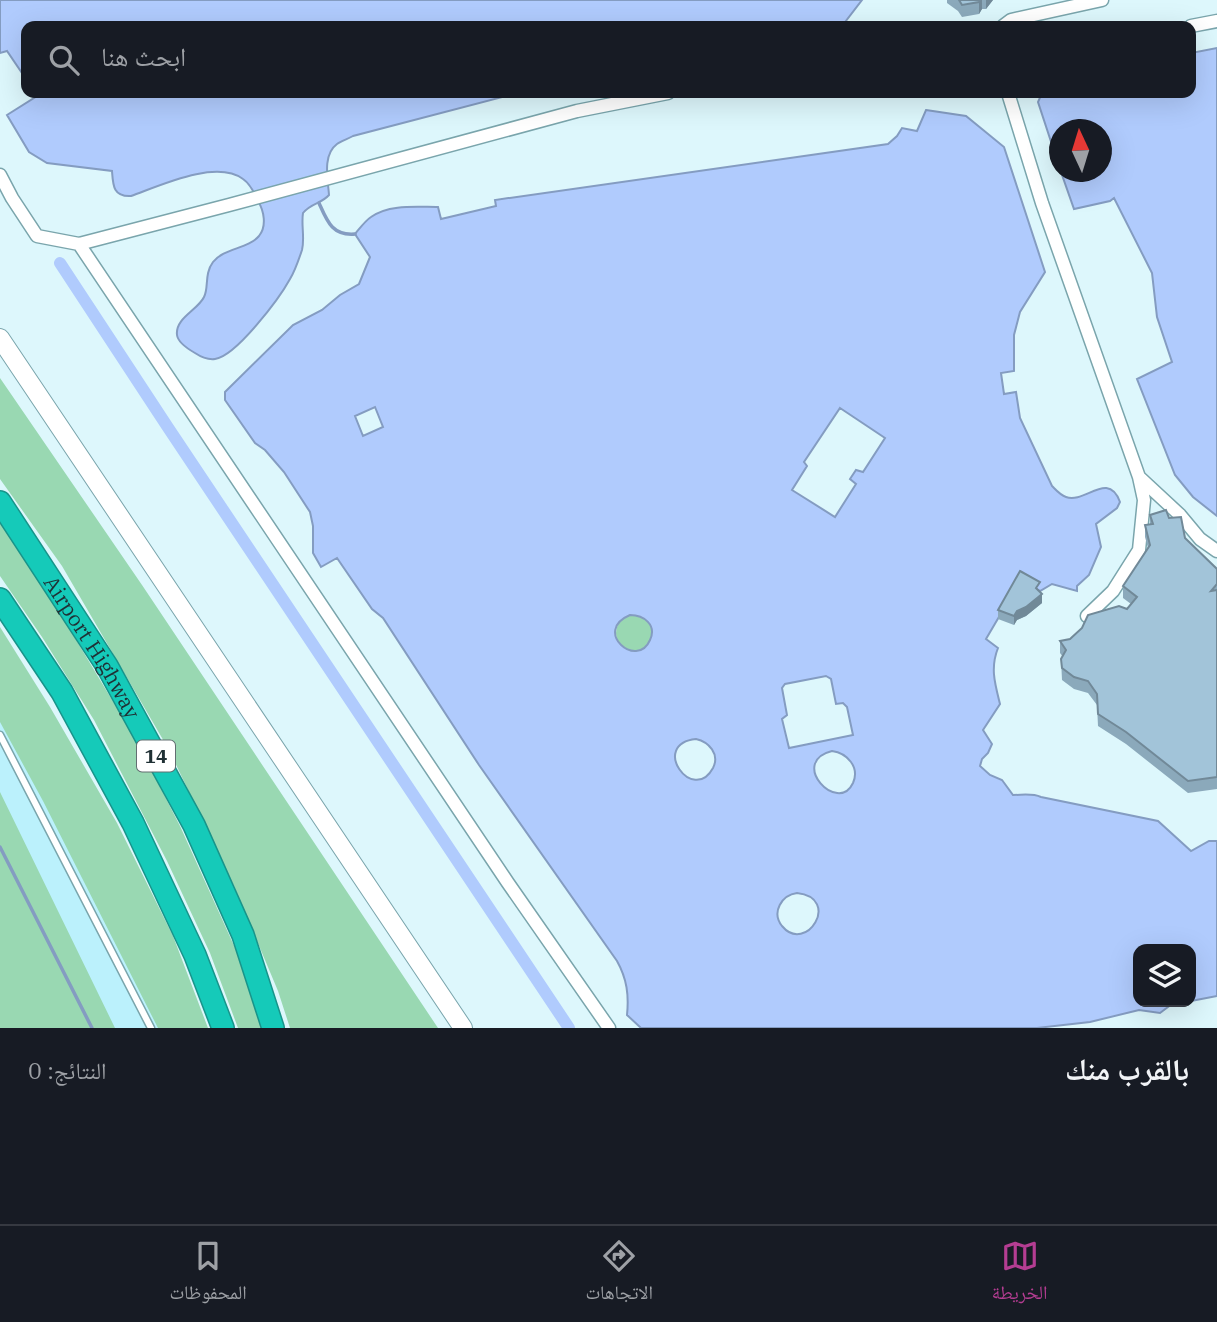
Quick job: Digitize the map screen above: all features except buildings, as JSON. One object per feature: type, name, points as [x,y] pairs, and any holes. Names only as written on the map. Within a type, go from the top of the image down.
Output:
[{"type":"highway","name":"Airport Highway","points":[[0,502],[107,666],[194,825],[243,935],[273,1028]]},
{"type":"highway","name":"14","points":[[0,600],[62,692],[133,823],[195,955],[223,1028]]},
{"type":"street","points":[[1010,21],[1102,0]]},
{"type":"street","points":[[1196,25],[1217,21]]},
{"type":"street","points":[[0,175],[37,236],[79,244],[577,111],[643,98]]},
{"type":"street","points":[[1010,98],[1042,203],[1139,477],[1144,500],[1139,550],[1113,591],[1087,616]]},
{"type":"street","points":[[79,244],[508,883],[609,1028]]},
{"type":"street","points":[[0,338],[463,1028]]},
{"type":"street","points":[[1139,477],[1180,515],[1199,539],[1217,551]]},
{"type":"lane","points":[[0,735],[151,1028]]},
{"type":"shaded area","points":[[0,0],[862,0],[846,21],[21,21],[21,72],[7,51],[0,53]]},
{"type":"shaded area","points":[[1217,48],[1217,516],[1193,497],[1175,475],[1137,379],[1172,362],[1157,317],[1152,273],[1114,198],[1074,209],[1065,182],[1112,182],[1112,119],[1049,119],[1049,136],[1038,102],[1040,98],[1196,98],[1196,52]]},
{"type":"shaded area","points":[[34,98],[499,98],[353,136],[337,144],[329,154],[329,195],[303,213],[302,250],[290,279],[277,300],[245,338],[224,356],[215,359],[202,357],[184,346],[178,338],[177,329],[204,297],[208,271],[213,262],[223,254],[249,244],[262,232],[263,214],[247,183],[232,174],[203,173],[125,196],[115,189],[112,171],[47,163],[29,152],[7,115]]},
{"type":"shaded area","points":[[926,110],[966,116],[1004,147],[1045,272],[1020,312],[1014,335],[1014,371],[1001,373],[1004,394],[1016,392],[1020,418],[1052,486],[1058,492],[1073,498],[1103,488],[1115,493],[1120,502],[1117,508],[1096,524],[1101,547],[1089,575],[1077,586],[1077,591],[1052,584],[1040,591],[1020,581],[986,639],[998,648],[994,669],[1000,704],[983,730],[992,744],[980,766],[990,775],[1002,780],[1013,795],[1034,795],[1158,821],[1191,851],[1209,841],[1217,841],[1217,996],[1196,1000],[1196,944],[1133,944],[1133,1007],[1168,1007],[1160,1013],[1139,1010],[1090,1022],[1037,1028],[641,1028],[627,1015],[626,987],[617,961],[479,765],[383,618],[372,609],[337,558],[321,567],[313,553],[310,512],[284,472],[265,450],[255,443],[225,400],[225,392],[293,325],[322,310],[359,284],[370,257],[355,234],[367,220],[378,213],[403,207],[438,207],[441,219],[496,206],[495,200],[888,144],[902,128],[917,131]],"holes":[[[375,407],[383,427],[363,436],[355,416]],[[840,408],[885,438],[863,472],[856,470],[850,479],[856,484],[835,517],[792,490],[807,466],[804,462]],[[630,615],[648,622],[652,635],[644,648],[636,651],[621,645],[615,630],[619,622]],[[826,676],[831,679],[836,704],[843,703],[847,707],[853,735],[789,748],[782,719],[787,715],[782,688],[785,684]],[[696,739],[712,749],[715,763],[705,778],[695,780],[679,769],[675,760],[676,751],[682,743]],[[832,751],[851,762],[855,777],[846,791],[837,793],[820,783],[815,774],[815,765],[820,757]],[[792,894],[810,897],[817,904],[815,922],[809,930],[801,934],[791,933],[779,921],[780,905]]]},
{"type":"shaded area","points":[[0,712],[163,1028],[0,1028]]},
{"type":"green space","points":[[0,378],[438,1028],[290,1028],[278,991],[234,886],[169,750],[62,566],[0,479]]},
{"type":"green space","points":[[0,522],[36,573],[136,740],[180,826],[245,970],[265,1028],[238,1028],[210,953],[167,861],[94,720],[0,576]]},
{"type":"green space","points":[[634,615],[647,620],[652,633],[647,646],[634,651],[621,646],[616,633],[621,620]]},
{"type":"green space","points":[[0,627],[117,823],[173,936],[208,1028],[158,1028],[0,722]]},
{"type":"green space","points":[[0,792],[115,1028],[0,1028]]},
{"type":"waterway","points":[[319,203],[331,226],[341,233],[355,234]]},
{"type":"waterway","points":[[60,263],[569,1028]]},
{"type":"waterway","points":[[0,847],[92,1028]]}]
